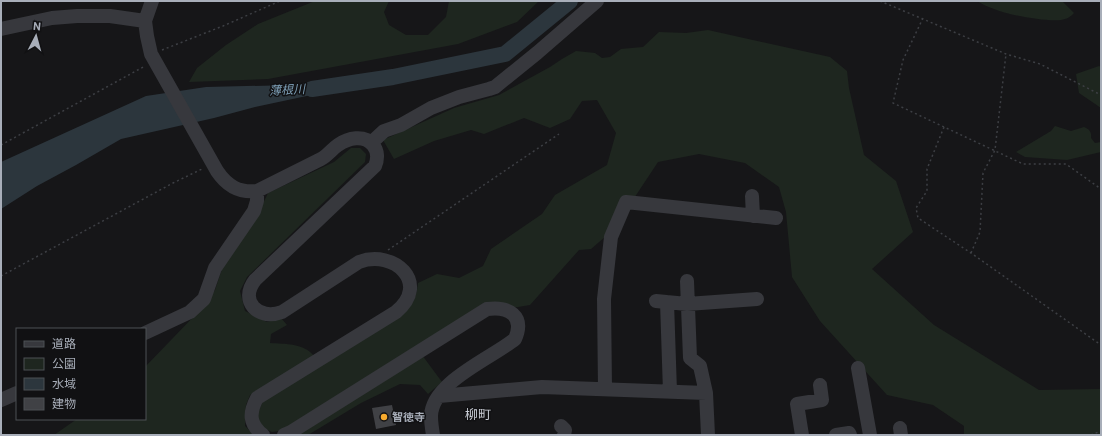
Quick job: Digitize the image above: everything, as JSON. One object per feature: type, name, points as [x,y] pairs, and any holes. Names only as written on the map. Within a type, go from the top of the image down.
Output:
[{"type":"street","points":[[152,1],[145,21],[151,54],[213,164],[222,178],[230,185],[241,191],[257,191],[327,156],[334,148],[352,138],[364,139],[371,142],[377,151],[375,166],[255,280],[251,286],[249,294],[250,302],[253,307],[260,312],[267,315],[275,315],[359,262],[367,259],[381,259],[402,269],[410,284],[410,293],[406,301],[396,312],[257,398],[252,406],[252,424],[256,430],[263,435]]},
{"type":"street","points":[[371,142],[384,131],[401,125],[431,108],[459,97],[495,87],[598,1]]},
{"type":"street","points":[[1,29],[52,18],[77,16],[110,16],[145,21]]},
{"type":"street","points":[[146,333],[190,312],[204,299],[215,268],[254,211],[257,201],[257,191]]},
{"type":"street","points":[[752,196],[753,216]]},
{"type":"street","points":[[605,390],[604,299],[608,260],[611,238],[626,202],[776,218]]},
{"type":"street","points":[[688,280],[690,358],[700,366],[706,393],[708,435]]},
{"type":"street","points":[[670,392],[661,302],[688,304],[757,299]]},
{"type":"street","points":[[284,435],[487,309],[495,308],[510,311],[516,316],[518,325],[518,332],[515,339],[468,369],[452,382],[439,396],[432,409],[431,416],[433,435]]},
{"type":"street","points":[[858,368],[870,435]]},
{"type":"street","points":[[802,435],[797,404],[822,400],[820,385]]},
{"type":"street","points":[[439,396],[542,387],[706,393]]},
{"type":"street","points":[[1,400],[16,392]]},
{"type":"street","points":[[836,435],[849,433],[850,435]]},
{"type":"path","points":[[1,145],[147,64],[151,54],[223,26],[280,1]]},
{"type":"path","points":[[880,1],[924,18],[1006,54],[1040,64],[1101,95]]},
{"type":"path","points":[[924,18],[903,60],[893,103],[1023,164],[1066,164],[1101,189]]},
{"type":"path","points":[[971,253],[980,232],[983,173],[995,150],[1006,54]]},
{"type":"path","points":[[944,127],[927,169],[927,191],[916,208],[918,218],[971,253],[1101,345]]},
{"type":"path","points":[[381,259],[385,253],[559,134]]},
{"type":"path","points":[[1,276],[213,164]]},
{"type":"path","points":[[1091,435],[1101,431]]},
{"type":"green space","points":[[315,1],[389,1],[384,12],[389,25],[406,35],[428,35],[446,17],[449,1],[539,1],[517,22],[458,44],[268,79],[189,82],[197,68],[226,45],[258,24]]},
{"type":"green space","points":[[977,1],[1062,1],[1074,13],[1068,18],[1061,20],[1037,19],[1017,16],[1000,11]]},
{"type":"green space","points":[[708,30],[830,57],[847,71],[849,88],[864,155],[896,181],[913,232],[872,269],[934,325],[1039,390],[1101,389],[1101,435],[964,435],[964,426],[933,405],[887,395],[820,321],[792,277],[786,212],[779,187],[745,163],[699,154],[658,162],[613,230],[591,249],[579,250],[530,305],[512,308],[504,305],[280,431],[272,432],[261,427],[257,415],[263,401],[402,315],[413,301],[418,283],[437,274],[459,278],[483,266],[491,249],[542,214],[555,195],[607,165],[616,133],[597,100],[582,101],[570,119],[550,128],[524,118],[484,134],[471,130],[434,141],[394,159],[383,140],[454,108],[499,95],[576,51],[595,53],[602,58],[610,57],[621,49],[643,47],[659,32],[686,33]]},
{"type":"green space","points":[[1099,66],[1101,67],[1101,108],[1079,93],[1076,74]]},
{"type":"green space","points":[[1055,126],[1071,131],[1084,127],[1086,128],[1090,131],[1091,138],[1095,143],[1101,142],[1101,152],[1067,160],[1025,157],[1016,152],[1051,131]]},
{"type":"green space","points":[[351,148],[360,148],[366,154],[365,162],[247,277],[240,291],[245,311],[267,322],[281,318],[287,325],[271,334],[270,343],[300,346],[314,356],[250,395],[246,405],[245,426],[254,435],[54,435],[76,420],[146,420],[146,366],[199,311],[215,290],[223,266],[260,210],[268,193],[334,162]]},
{"type":"green space","points":[[422,355],[442,382],[428,394],[420,385],[400,384],[361,403],[308,435],[292,435]]},
{"type":"water","points":[[336,78],[330,91],[121,139],[37,186],[1,209],[1,162],[146,96],[206,87],[292,85]]},
{"type":"building","name":"智徳寺","points":[[392,405],[396,425],[376,429],[372,408]]},
{"type":"waterway","name":"薄根川","points":[[312,89],[393,77],[505,54],[570,1]]},
{"type":"place","name":"智徳寺","points":[[384,417]]},
{"type":"district","name":"柳町","points":[[478,414]]}]
